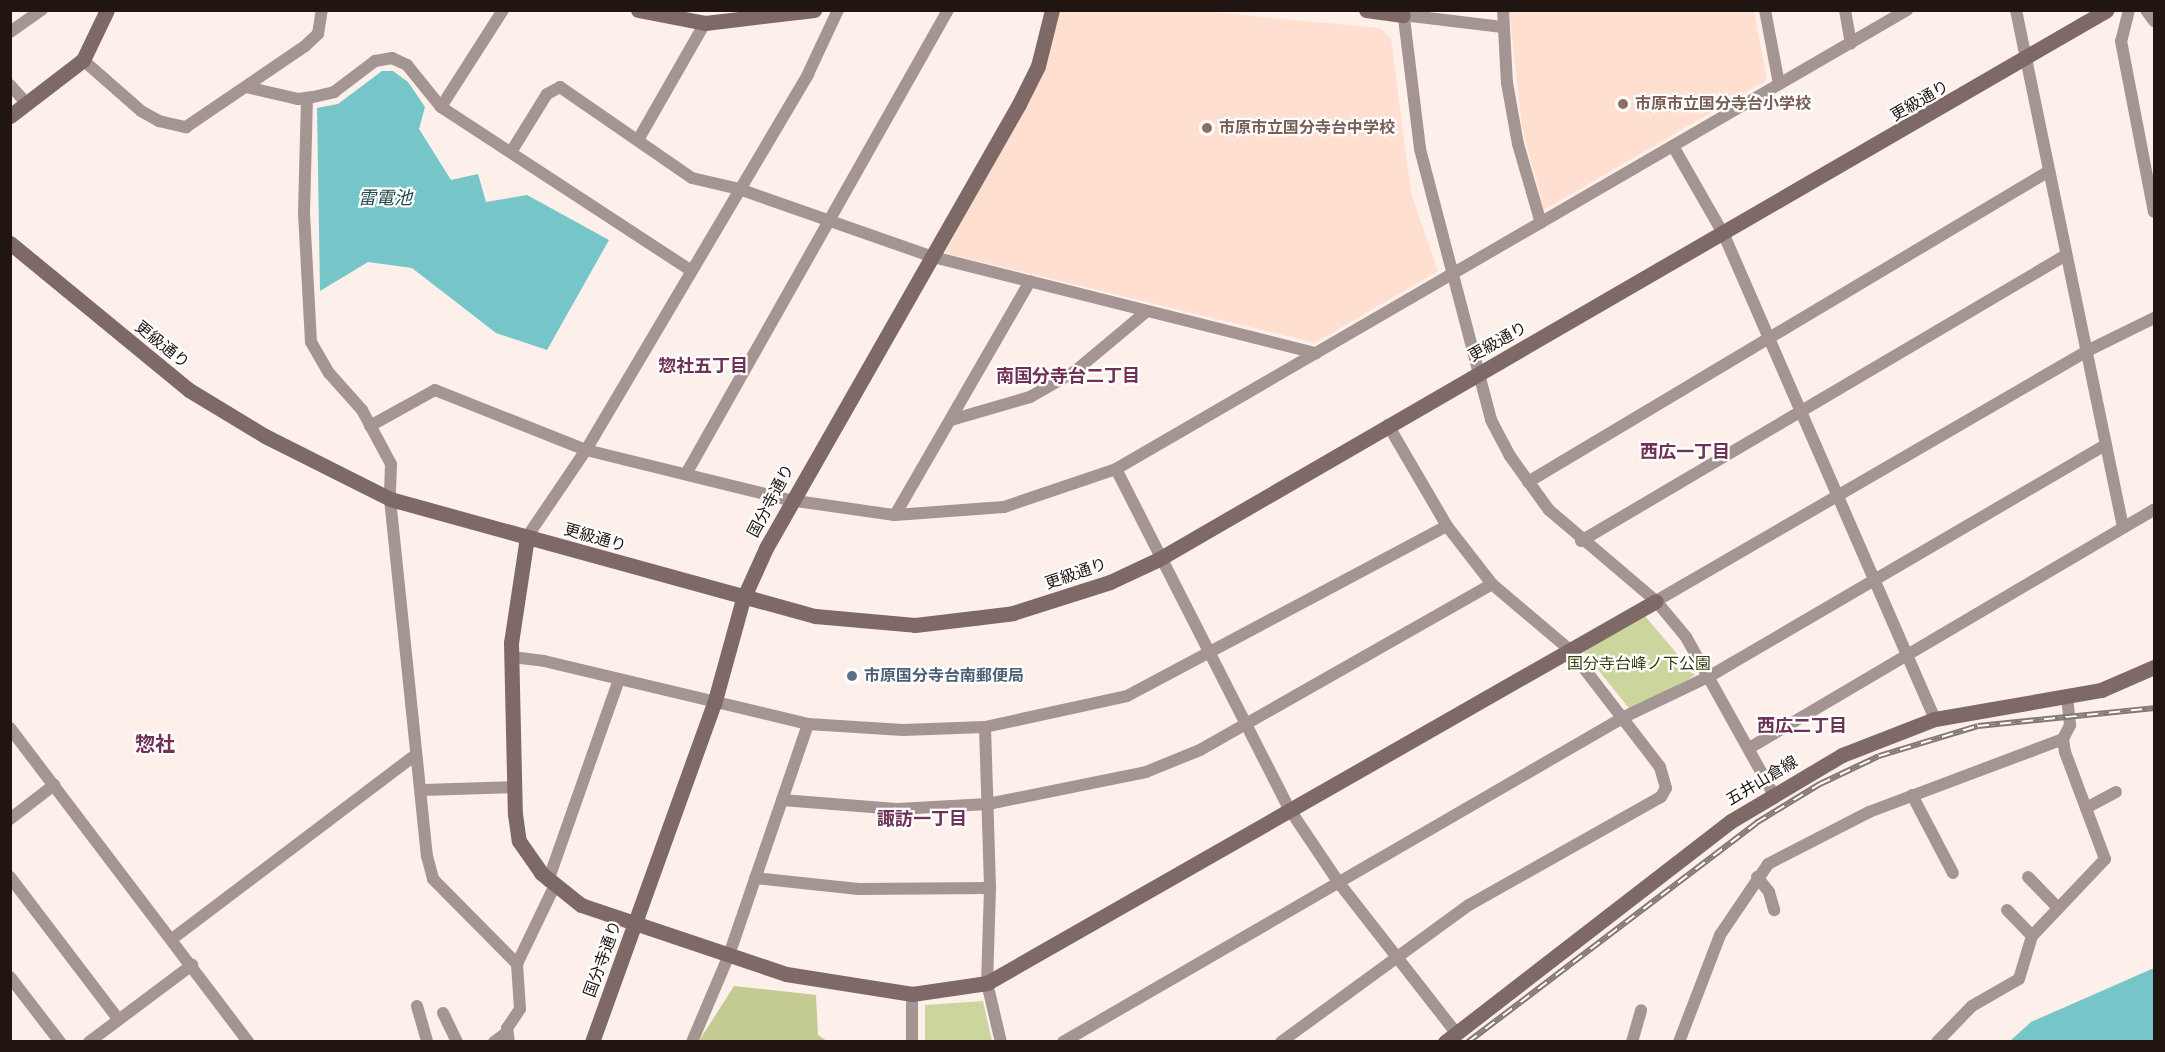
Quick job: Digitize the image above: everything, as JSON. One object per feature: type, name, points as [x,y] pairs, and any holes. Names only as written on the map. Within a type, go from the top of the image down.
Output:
[{"type":"street","points":[[10,32],[42,10]]},
{"type":"street","points":[[83,60],[141,111],[176,126],[194,124],[318,34],[322,10]]},
{"type":"street","points":[[441,107],[503,10]]},
{"type":"street","points":[[638,10],[705,23],[814,10]]},
{"type":"street","points":[[838,10],[808,74],[689,270],[586,450],[527,537],[512,657],[515,787],[519,841],[551,884],[581,905],[634,924],[729,955],[839,986],[912,994],[987,983],[1656,601],[2086,351],[2154,318]]},
{"type":"street","points":[[686,474],[948,10]]},
{"type":"street","name":"国分寺通り","points":[[592,1041],[714,704],[743,599],[789,500],[933,257],[1038,66],[1052,10]]},
{"type":"street","points":[[1366,10],[1502,27]]},
{"type":"street","points":[[1503,10],[1502,27],[1518,144],[1541,223]]},
{"type":"street","points":[[1765,10],[1779,84]]},
{"type":"street","points":[[1845,10],[1851,43]]},
{"type":"street","points":[[370,426],[435,390],[586,450],[789,500],[895,515],[1004,507],[1116,469],[1907,10]]},
{"type":"street","points":[[2016,10],[2124,527]]},
{"type":"street","points":[[2129,10],[2121,40],[2154,212]]},
{"type":"street","points":[[2146,10],[2154,21]]},
{"type":"street","name":"更級通り","points":[[10,243],[189,390],[266,436],[390,499],[743,599],[815,616],[915,625],[1013,614],[1110,582],[1159,559],[1481,371],[1724,236],[2104,12]]},
{"type":"street","points":[[1403,13],[1420,149],[1481,371],[1491,420],[1528,482],[1581,541],[1656,601],[1710,676],[1751,747],[1773,793]]},
{"type":"street","points":[[10,116],[83,60],[102,14]]},
{"type":"street","points":[[638,140],[705,23]]},
{"type":"street","points":[[246,87],[307,98],[334,92],[375,61],[392,58],[407,65],[441,107],[689,270]]},
{"type":"street","points":[[10,85],[27,104]]},
{"type":"street","points":[[511,152],[547,94],[560,87],[692,178],[739,189],[933,257],[1316,352]]},
{"type":"street","points":[[307,98],[304,213],[311,342],[370,426],[391,464],[390,499],[416,755],[434,879],[517,964]]},
{"type":"street","points":[[1673,146],[1724,236],[1839,494],[1906,656],[1935,719]]},
{"type":"street","points":[[1528,482],[2049,171]]},
{"type":"street","points":[[1581,541],[2066,255]]},
{"type":"street","points":[[895,515],[1030,281]]},
{"type":"street","points":[[951,420],[1030,397],[1074,372],[1147,310]]},
{"type":"street","points":[[1281,1041],[1469,905],[1661,797],[1666,788],[1660,768],[1624,717],[1570,650],[1492,584],[1447,526],[1388,425]]},
{"type":"street","points":[[1063,1041],[1624,717],[1710,676],[2106,445]]},
{"type":"street","points":[[1116,469],[1159,559],[1290,810],[1339,883],[1395,957],[1450,1037]]},
{"type":"street","points":[[1751,747],[2154,510]]},
{"type":"street","points":[[512,657],[619,679],[714,704],[808,724],[903,730],[985,727],[1127,696],[1447,526]]},
{"type":"street","points":[[782,800],[897,809],[988,804],[1146,772],[1200,750],[1492,584]]},
{"type":"street","name":"五井山倉線","points":[[1450,1037],[1773,793],[1842,755],[1935,719],[2101,690],[2154,667]]},
{"type":"street","points":[[494,1041],[508,1037],[520,1009],[517,964],[551,884],[619,679]]},
{"type":"street","points":[[1679,1041],[1720,935],[1757,878],[1795,848],[1912,795],[2062,739],[2070,725],[2067,696]]},
{"type":"street","points":[[692,1041],[729,955],[808,724]]},
{"type":"street","points":[[985,727],[990,888],[987,983],[1000,1041]]},
{"type":"street","points":[[10,728],[248,1041]]},
{"type":"street","points":[[1936,1041],[1972,1006],[2019,980],[2032,936],[2105,859],[2062,739]]},
{"type":"street","points":[[172,939],[416,755]]},
{"type":"street","points":[[10,819],[54,786]]},
{"type":"street","points":[[422,790],[515,787]]},
{"type":"street","points":[[2086,808],[2116,792]]},
{"type":"street","points":[[1912,795],[1953,873]]},
{"type":"street","points":[[10,877],[118,1019]]},
{"type":"street","points":[[2028,877],[2058,908]]},
{"type":"street","points":[[755,878],[858,889],[990,888]]},
{"type":"street","points":[[1757,878],[1769,892],[1774,909]]},
{"type":"street","points":[[2007,910],[2032,936]]},
{"type":"street","points":[[89,1041],[192,965]]},
{"type":"street","points":[[10,977],[60,1041]]},
{"type":"street","points":[[912,994],[912,1041]]},
{"type":"street","points":[[417,1006],[427,1041]]},
{"type":"street","points":[[1632,1041],[1641,1010]]},
{"type":"street","points":[[443,1013],[457,1041]]},
{"type":"shaded area","name":"市原市立国分寺台小学校","points":[[1509,10],[1754,11],[1767,80],[1544,210],[1522,127]]},
{"type":"shaded area","name":"市原市立国分寺台中学校","points":[[1060,11],[1199,11],[1380,28],[1391,38],[1411,193],[1438,271],[1315,343],[945,253],[1047,64]]},
{"type":"green space","name":"国分寺台峰ノ下公園","points":[[1645,616],[1695,675],[1632,712],[1583,651]]},
{"type":"green space","points":[[734,986],[816,995],[818,1035],[827,1041],[699,1041]]},
{"type":"green space","points":[[983,1001],[992,1041],[925,1041],[925,1005]]},
{"type":"water","name":"雷電池","points":[[382,71],[393,71],[408,82],[425,107],[419,129],[451,180],[478,174],[486,202],[527,195],[609,240],[547,350],[496,333],[412,268],[368,262],[320,291],[317,108],[338,104]]},
{"type":"water","points":[[2154,968],[2154,1041],[2010,1041],[2031,1022]]},
{"type":"railway","points":[[1468,1042],[1756,823],[1820,784],[1879,756],[1978,726],[2154,708]]},
{"type":"place","name":"市原市立国分寺台小学校","points":[[1623,104]]},
{"type":"place","name":"市原市立国分寺台中学校","points":[[1207,128]]},
{"type":"place","name":"市原国分寺台南郵便局","points":[[852,676]]},
{"type":"district","name":"惣社五丁目","points":[[703,366]]},
{"type":"district","name":"南国分寺台二丁目","points":[[1068,376]]},
{"type":"district","name":"西広一丁目","points":[[1685,452]]},
{"type":"district","name":"西広二丁目","points":[[1802,726]]},
{"type":"district","name":"惣社","points":[[155,744]]},
{"type":"district","name":"諏訪一丁目","points":[[922,819]]}]
